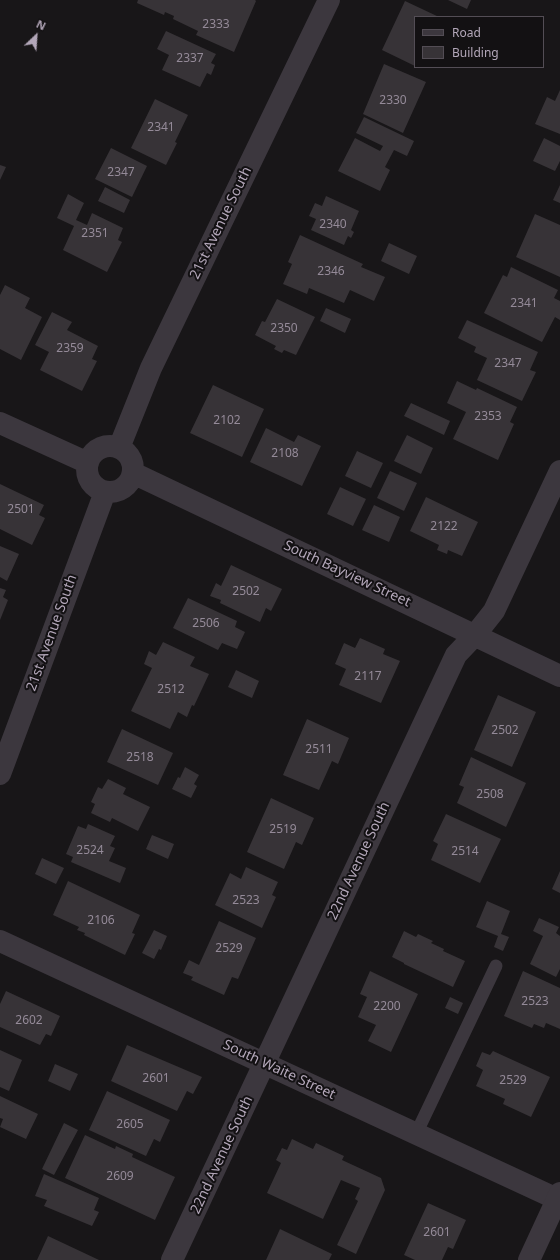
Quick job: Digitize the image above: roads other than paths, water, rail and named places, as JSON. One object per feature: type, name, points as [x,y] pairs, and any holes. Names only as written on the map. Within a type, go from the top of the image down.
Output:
[{"type":"street","name":"21st Avenue South","points":[[119,448],[151,368],[329,0]]},
{"type":"street","points":[[0,423],[88,463]]},
{"type":"street","points":[[111,446],[119,448],[126,452],[130,458],[134,473],[131,481],[120,491],[112,493],[105,492],[92,484],[88,478],[88,463],[91,456],[103,447],[111,446]]},
{"type":"street","name":"22nd Avenue South","points":[[172,1260],[456,656],[494,611],[560,471]]},
{"type":"street","name":"South Bayview Street","points":[[134,473],[560,676]]},
{"type":"street","name":"21st Avenue South","points":[[0,774],[105,492]]},
{"type":"street","name":"South Waite Street","points":[[0,941],[416,1134],[558,1196]]},
{"type":"street","points":[[529,1260],[558,1196]]},
{"type":"lane","points":[[416,1134],[496,966]]}]
